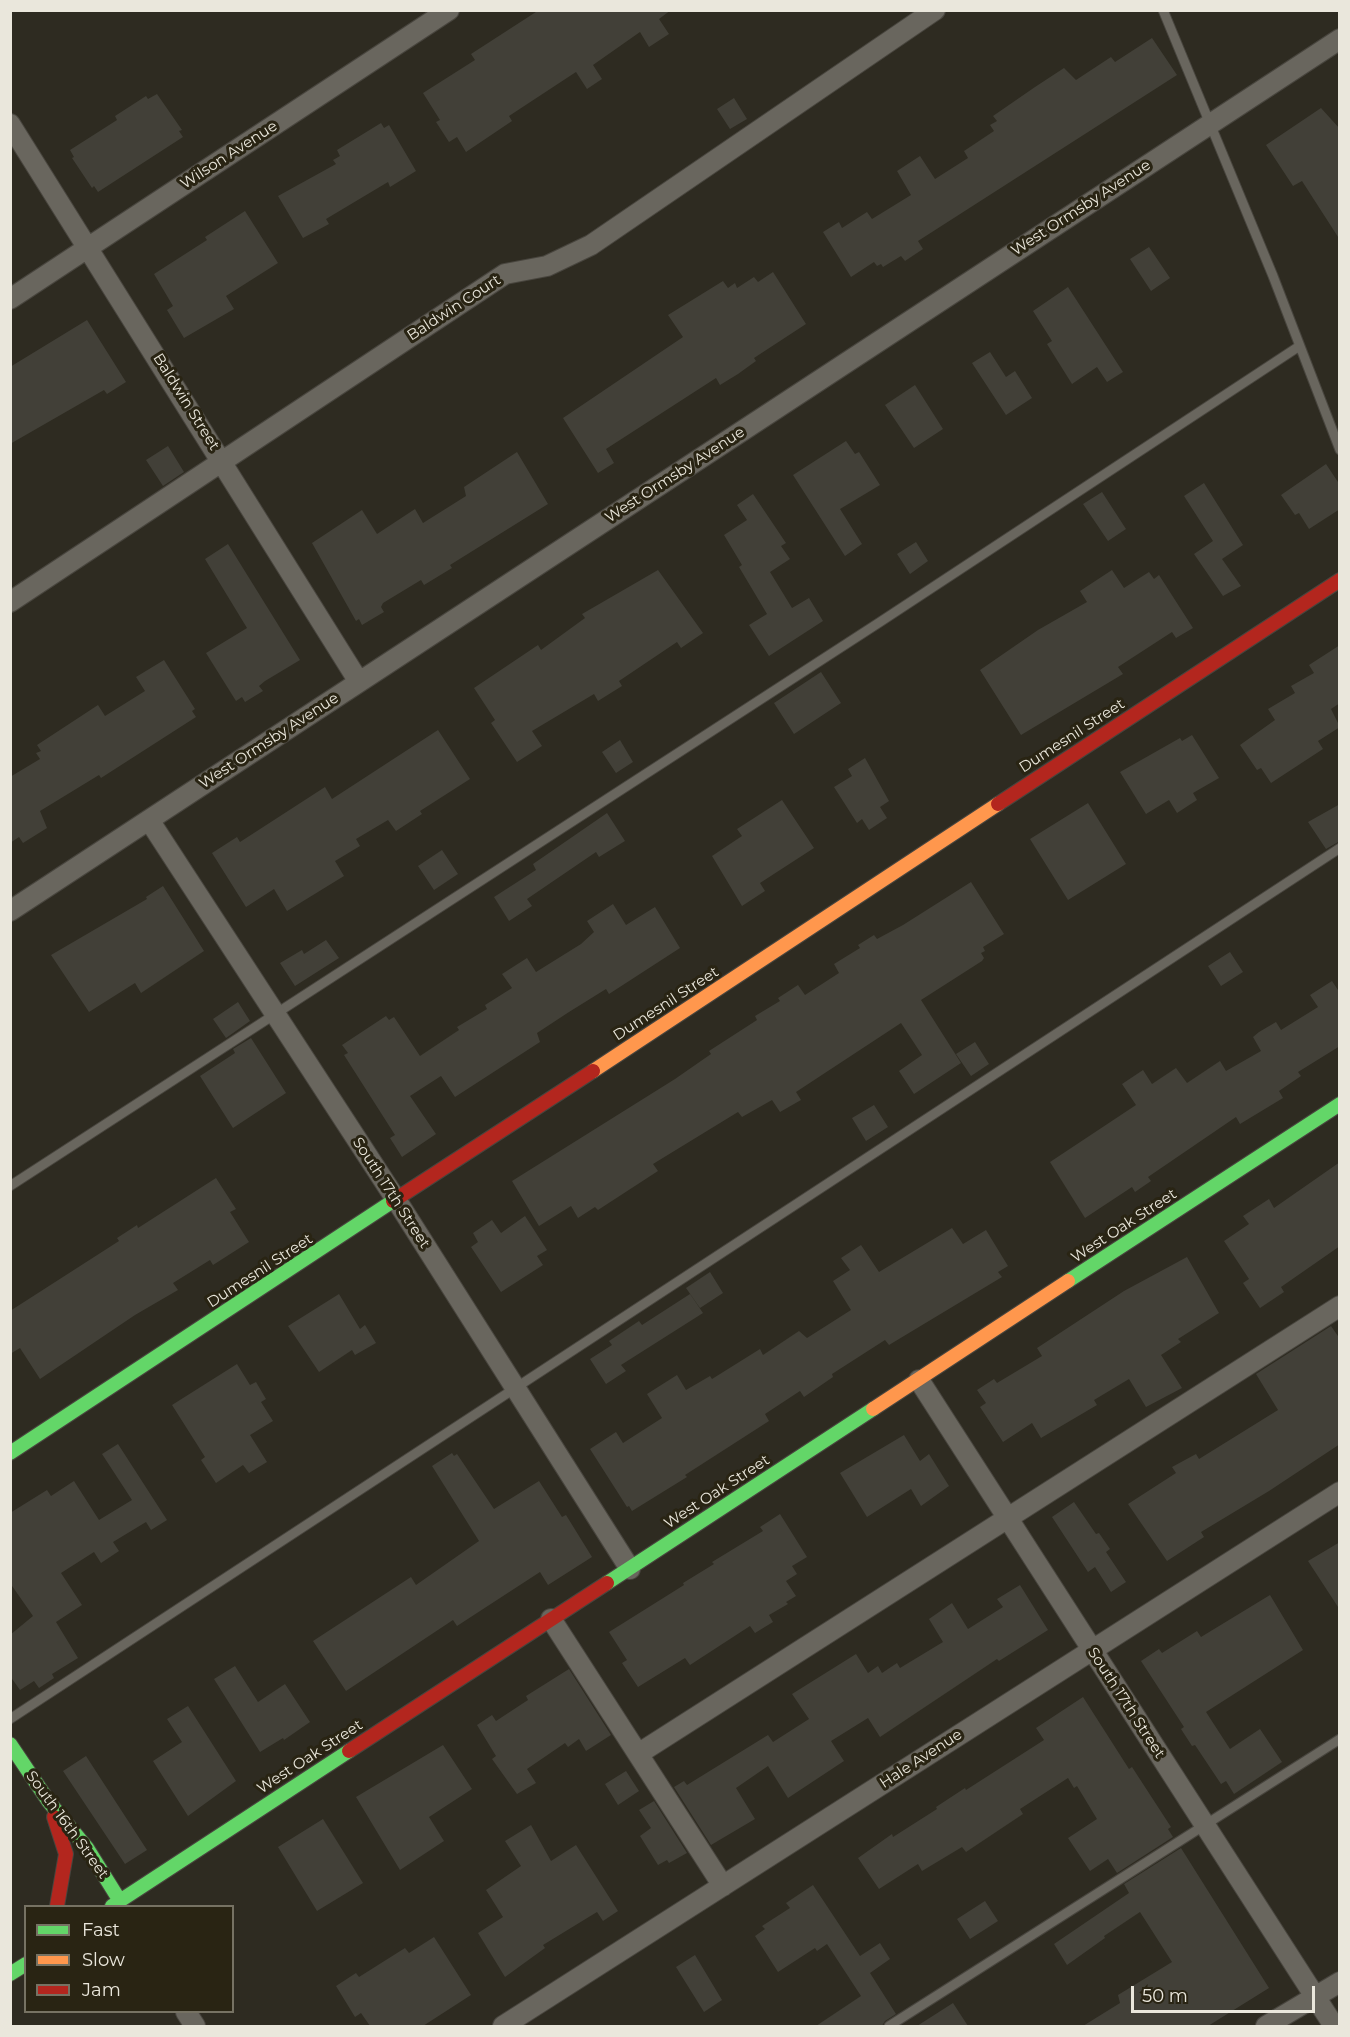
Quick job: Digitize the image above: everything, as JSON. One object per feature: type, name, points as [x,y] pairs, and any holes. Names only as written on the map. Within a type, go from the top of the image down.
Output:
[{"type":"main road","name":"Dumesnil Street","points":[[10,1458],[16,1450],[1340,580]]},
{"type":"main road","name":"West Oak Street","points":[[119,1905],[551,1619],[1340,1104]]},
{"type":"main road","name":"South 16th Street","points":[[10,1744],[49,1802],[87,1848],[119,1905]]},
{"type":"main road","points":[[49,1802],[66,1854],[57,1905]]},
{"type":"street","name":"Wilson Avenue","points":[[10,299],[448,10]]},
{"type":"street","name":"Baldwin Court","points":[[10,602],[505,274],[547,266],[591,245],[935,10]]},
{"type":"street","name":"West Ormsby Avenue","points":[[10,911],[1340,39]]},
{"type":"street","name":"Baldwin Street","points":[[10,124],[359,682]]},
{"type":"street","name":"South 17th Street","points":[[149,820],[397,1201],[630,1569]]},
{"type":"street","points":[[638,1754],[1340,1306]]},
{"type":"street","name":"South 17th Street","points":[[919,1380],[1334,2026]]},
{"type":"street","name":"Hale Avenue","points":[[503,2026],[1340,1492]]},
{"type":"street","points":[[551,1619],[723,1886]]},
{"type":"street","points":[[1266,2026],[1340,1982]]},
{"type":"street","points":[[187,2013],[195,2026]]},
{"type":"lane","points":[[1163,10],[1211,123],[1340,450]]},
{"type":"lane","points":[[10,1186],[1298,347]]},
{"type":"lane","points":[[10,1719],[1340,848]]},
{"type":"lane","points":[[889,2026],[1206,1827],[1340,1739]]},
{"type":"building","points":[[539,10],[671,10],[659,19],[669,34],[649,47],[640,32],[593,65],[602,79],[587,89],[576,72],[509,116],[512,121],[466,152],[457,137],[449,142],[436,122],[440,120],[423,93],[475,60],[471,54]]},
{"type":"building","points":[[1152,38],[1177,75],[918,241],[923,249],[905,261],[901,256],[883,267],[881,264],[877,266],[874,262],[851,277],[823,232],[839,222],[842,228],[867,212],[872,219],[911,195],[897,171],[920,156],[935,179],[968,158],[964,151],[994,131],[990,125],[997,121],[993,116],[1064,68],[1076,80],[1111,57],[1115,62]]},
{"type":"building","points":[[157,94],[182,130],[179,131],[183,137],[98,192],[94,186],[92,188],[72,158],[74,157],[70,150],[117,120],[115,116],[146,96],[148,99]]},
{"type":"building","points":[[734,98],[747,119],[730,129],[717,109]]},
{"type":"building","points":[[1321,108],[1340,129],[1340,240],[1302,181],[1293,186],[1266,145]]},
{"type":"building","points":[[381,123],[384,128],[389,125],[416,171],[390,187],[388,182],[326,219],[329,224],[303,238],[278,196],[336,164],[333,160],[340,156],[337,150]]},
{"type":"building","points":[[245,211],[278,263],[226,296],[234,309],[184,338],[167,310],[173,306],[154,274],[207,240],[205,237]]},
{"type":"building","points":[[1149,247],[1170,278],[1151,291],[1130,259]]},
{"type":"building","points":[[773,272],[806,324],[754,358],[756,361],[738,374],[720,385],[716,378],[606,449],[614,463],[598,473],[563,418],[683,337],[668,315],[723,281],[728,288],[735,283],[737,288],[754,277],[758,282]]},
{"type":"building","points":[[1068,287],[1123,372],[1107,382],[1097,367],[1072,384],[1047,344],[1052,341],[1033,311]]},
{"type":"building","points":[[87,320],[126,382],[107,394],[104,390],[10,444],[10,367]]},
{"type":"building","points":[[990,352],[1006,377],[1015,371],[1032,398],[1006,415],[972,363]]},
{"type":"building","points":[[915,385],[943,429],[914,448],[885,405]]},
{"type":"building","points":[[846,441],[855,454],[859,452],[880,485],[840,509],[862,544],[845,556],[793,475]]},
{"type":"building","points":[[168,446],[184,472],[163,486],[146,460]]},
{"type":"building","points":[[517,452],[548,504],[450,565],[452,568],[424,585],[421,580],[383,603],[381,607],[384,612],[362,625],[359,619],[356,621],[312,543],[362,510],[377,534],[415,509],[423,523],[466,496],[464,487]]},
{"type":"building","points":[[1326,464],[1340,485],[1340,509],[1309,529],[1299,513],[1295,515],[1281,495]]},
{"type":"building","points":[[1204,483],[1243,545],[1222,559],[1241,586],[1223,596],[1194,554],[1213,541],[1184,496]]},
{"type":"building","points":[[1102,492],[1126,529],[1108,541],[1083,504]]},
{"type":"building","points":[[753,494],[786,543],[781,546],[790,559],[770,572],[792,608],[809,598],[823,621],[769,656],[749,625],[767,614],[739,567],[742,565],[724,535],[747,520],[737,505]]},
{"type":"building","points":[[916,542],[928,561],[910,574],[897,554]]},
{"type":"building","points":[[228,544],[300,660],[265,681],[259,686],[263,691],[245,702],[242,697],[236,701],[206,653],[247,628],[205,559]]},
{"type":"building","points":[[658,570],[703,633],[681,648],[677,642],[619,681],[622,686],[598,701],[594,694],[532,731],[542,746],[517,762],[491,723],[495,720],[474,688],[538,645],[541,650],[585,618],[582,614]]},
{"type":"building","points":[[1112,570],[1124,588],[1149,572],[1154,579],[1159,575],[1193,628],[1176,638],[1172,632],[1118,667],[1123,674],[1021,735],[980,670],[1038,630],[1087,602],[1080,591]]},
{"type":"building","points":[[1340,645],[1340,703],[1331,709],[1340,727],[1318,741],[1323,749],[1271,783],[1261,768],[1257,770],[1240,745],[1275,720],[1268,709],[1295,693],[1291,686],[1314,673],[1309,665]]},
{"type":"building","points":[[164,660],[195,709],[192,711],[196,717],[101,778],[99,775],[40,811],[47,828],[23,843],[19,837],[10,843],[10,777],[40,759],[36,753],[41,751],[37,745],[98,705],[105,716],[145,691],[136,677]]},
{"type":"building","points":[[821,672],[841,703],[794,734],[774,703]]},
{"type":"building","points":[[438,730],[470,779],[420,811],[422,814],[396,831],[388,820],[356,839],[360,846],[335,861],[344,876],[287,911],[274,889],[246,907],[212,853],[237,837],[240,842],[325,787],[332,799]]},
{"type":"building","points":[[1192,735],[1219,778],[1193,793],[1197,800],[1177,813],[1169,800],[1146,814],[1120,772],[1180,738],[1182,741]]},
{"type":"building","points":[[620,740],[633,762],[616,773],[602,752]]},
{"type":"building","points":[[865,758],[889,801],[880,807],[887,818],[869,830],[862,819],[857,823],[834,787],[852,776],[848,769]]},
{"type":"building","points":[[782,800],[814,848],[760,883],[765,891],[742,906],[712,856],[742,836],[737,829]]},
{"type":"building","points":[[1088,803],[1126,864],[1068,900],[1030,839]]},
{"type":"building","points":[[1340,804],[1340,841],[1326,849],[1308,822]]},
{"type":"building","points":[[607,813],[625,841],[599,857],[596,852],[527,899],[532,906],[509,921],[494,897],[536,870],[533,864]]},
{"type":"building","points":[[442,850],[458,874],[434,890],[418,866]]},
{"type":"building","points":[[971,882],[1004,934],[983,947],[985,951],[981,953],[984,958],[982,961],[921,1000],[961,1063],[914,1094],[899,1071],[922,1055],[901,1023],[796,1092],[801,1100],[780,1112],[772,1100],[742,1117],[738,1112],[653,1164],[658,1171],[598,1210],[595,1207],[578,1218],[571,1206],[539,1226],[512,1181],[675,1079],[711,1054],[709,1051],[757,1020],[755,1016],[780,1001],[778,998],[798,985],[805,995],[839,973],[834,964],[860,948],[858,945],[874,935],[877,939],[903,925]]},
{"type":"building","points":[[163,886],[204,951],[141,993],[135,983],[89,1012],[51,955],[147,899],[146,897]]},
{"type":"building","points":[[613,904],[626,925],[655,907],[680,948],[609,994],[606,989],[537,1033],[540,1042],[455,1097],[441,1076],[410,1096],[436,1134],[402,1157],[390,1138],[395,1135],[344,1055],[348,1053],[342,1045],[386,1016],[389,1020],[394,1017],[420,1056],[459,1030],[457,1027],[487,1009],[485,1005],[512,988],[502,974],[527,958],[536,972],[581,944],[594,932],[587,921]]},
{"type":"building","points":[[326,940],[339,958],[295,986],[280,963],[302,950],[304,954]]},
{"type":"building","points":[[1230,952],[1243,972],[1221,986],[1208,966]]},
{"type":"building","points":[[1332,981],[1340,993],[1340,1046],[1298,1072],[1301,1076],[1279,1091],[1283,1098],[1240,1124],[1236,1117],[1148,1177],[1151,1181],[1135,1192],[1132,1187],[1085,1218],[1050,1162],[1136,1105],[1122,1084],[1143,1070],[1152,1084],[1176,1068],[1187,1083],[1220,1061],[1226,1071],[1261,1051],[1253,1037],[1259,1032],[1276,1022],[1281,1030],[1318,1007],[1310,995]]},
{"type":"building","points":[[238,1002],[250,1021],[226,1038],[213,1019]]},
{"type":"building","points":[[251,1038],[286,1093],[233,1128],[200,1076],[235,1053],[233,1049]]},
{"type":"building","points":[[975,1042],[989,1064],[971,1076],[956,1054]]},
{"type":"building","points":[[874,1105],[888,1127],[866,1141],[852,1118]]},
{"type":"building","points":[[1340,1162],[1340,1246],[1281,1287],[1284,1292],[1260,1308],[1243,1283],[1249,1279],[1224,1241],[1249,1224],[1243,1216],[1269,1199],[1274,1208]]},
{"type":"building","points":[[216,1178],[236,1209],[230,1212],[249,1242],[213,1265],[210,1260],[173,1283],[178,1290],[135,1315],[40,1379],[20,1348],[10,1354],[10,1311],[119,1241],[117,1238],[137,1225],[138,1228]]},
{"type":"building","points":[[525,1216],[547,1250],[537,1256],[543,1265],[501,1292],[471,1247],[478,1242],[473,1233],[492,1220],[501,1233]]},
{"type":"building","points":[[952,1228],[963,1244],[986,1230],[1008,1266],[998,1272],[1002,1277],[889,1345],[885,1340],[832,1374],[833,1377],[804,1397],[800,1391],[765,1414],[769,1421],[685,1475],[687,1477],[632,1511],[629,1506],[627,1507],[590,1449],[616,1432],[623,1443],[662,1418],[647,1394],[677,1375],[686,1390],[710,1376],[712,1379],[760,1349],[763,1355],[799,1331],[807,1338],[851,1310],[833,1281],[850,1270],[841,1258],[861,1245],[879,1272]]},
{"type":"building","points":[[1187,1257],[1219,1313],[1178,1339],[1181,1342],[1161,1355],[1182,1388],[1146,1407],[1129,1379],[1094,1400],[1097,1405],[1041,1438],[1032,1423],[1003,1442],[980,1407],[986,1403],[977,1390],[994,1379],[997,1383],[1042,1356],[1037,1348],[1124,1291]]},
{"type":"building","points":[[710,1272],[723,1293],[700,1308],[686,1288]]},
{"type":"building","points":[[339,1294],[360,1329],[365,1325],[376,1343],[355,1355],[352,1350],[319,1372],[288,1326]]},
{"type":"building","points":[[690,1294],[703,1313],[621,1365],[626,1371],[606,1384],[590,1359],[612,1345],[609,1341],[639,1321],[642,1325]]},
{"type":"building","points":[[1331,1326],[1340,1339],[1340,1444],[1201,1532],[1204,1537],[1167,1561],[1128,1504],[1176,1473],[1172,1467],[1196,1454],[1199,1459],[1278,1410],[1256,1374]]},
{"type":"building","points":[[237,1364],[250,1385],[256,1382],[266,1399],[261,1402],[273,1421],[250,1435],[267,1462],[249,1473],[243,1465],[216,1483],[201,1460],[205,1457],[172,1405]]},
{"type":"building","points":[[904,1435],[920,1461],[929,1454],[949,1486],[921,1506],[911,1489],[867,1517],[840,1473]]},
{"type":"building","points":[[118,1444],[167,1520],[151,1530],[146,1522],[113,1542],[119,1551],[101,1563],[94,1552],[61,1573],[82,1605],[56,1622],[78,1658],[52,1674],[54,1678],[39,1688],[34,1681],[20,1690],[10,1676],[10,1635],[33,1616],[10,1583],[10,1513],[47,1490],[51,1496],[74,1481],[99,1520],[132,1500],[102,1454]]},
{"type":"building","points":[[452,1453],[454,1456],[457,1454],[494,1509],[539,1481],[562,1517],[566,1515],[592,1557],[548,1585],[540,1572],[457,1626],[453,1620],[346,1691],[313,1641],[411,1577],[416,1585],[479,1541],[432,1466]]},
{"type":"building","points":[[1074,1502],[1096,1534],[1099,1533],[1110,1549],[1106,1552],[1126,1582],[1111,1592],[1095,1567],[1088,1572],[1052,1517]]},
{"type":"building","points":[[780,1514],[807,1557],[792,1566],[797,1574],[786,1581],[796,1596],[786,1602],[788,1604],[769,1615],[773,1622],[755,1633],[750,1626],[690,1665],[685,1658],[638,1687],[622,1663],[627,1660],[609,1632],[684,1585],[683,1583],[714,1564],[712,1562],[763,1531],[760,1527]]},
{"type":"building","points":[[1340,1542],[1340,1610],[1308,1561]]},
{"type":"building","points":[[1020,1585],[1048,1630],[999,1661],[997,1659],[880,1737],[868,1718],[831,1741],[844,1761],[788,1798],[768,1766],[736,1788],[755,1819],[711,1845],[674,1787],[684,1781],[687,1785],[768,1735],[773,1742],[809,1719],[792,1694],[856,1654],[868,1673],[878,1666],[882,1673],[897,1663],[900,1668],[943,1642],[929,1619],[952,1603],[968,1629],[1003,1607],[997,1599]]},
{"type":"building","points":[[1270,1595],[1303,1650],[1206,1712],[1230,1749],[1260,1729],[1282,1762],[1234,1794],[1226,1781],[1221,1784],[1195,1745],[1192,1746],[1181,1729],[1184,1727],[1141,1661],[1159,1649],[1162,1653],[1197,1631],[1201,1637]]},
{"type":"building","points":[[235,1666],[258,1702],[285,1684],[310,1722],[284,1740],[283,1738],[260,1752],[214,1679]]},
{"type":"building","points":[[569,1669],[611,1735],[586,1751],[579,1739],[568,1747],[565,1743],[527,1769],[536,1783],[517,1794],[492,1759],[496,1756],[477,1725],[492,1715],[496,1721],[528,1700],[526,1696]]},
{"type":"building","points":[[1083,1697],[1129,1769],[1132,1767],[1171,1827],[1168,1829],[1173,1837],[1117,1873],[1108,1859],[1090,1871],[1068,1838],[1097,1819],[1077,1786],[1074,1788],[1068,1778],[1020,1809],[1023,1814],[966,1852],[962,1847],[922,1871],[918,1864],[879,1889],[858,1858],[892,1834],[893,1837],[965,1788],[966,1790],[1044,1740],[1036,1728]]},
{"type":"building","points":[[188,1706],[236,1781],[188,1816],[153,1761],[182,1742],[167,1719]]},
{"type":"building","points":[[443,1745],[472,1789],[429,1817],[444,1841],[400,1870],[356,1797]]},
{"type":"building","points":[[86,1756],[147,1850],[125,1864],[63,1771]]},
{"type":"building","points":[[626,1771],[639,1791],[618,1805],[605,1784]]},
{"type":"building","points":[[654,1801],[687,1853],[669,1863],[667,1860],[658,1865],[640,1836],[651,1828],[639,1810]]},
{"type":"building","points":[[323,1819],[363,1883],[317,1911],[278,1847]]},
{"type":"building","points":[[531,1825],[551,1861],[576,1845],[618,1911],[603,1921],[597,1912],[543,1945],[545,1948],[505,1977],[478,1933],[503,1917],[486,1890],[521,1866],[505,1841]]},
{"type":"building","points":[[1181,1848],[1269,1988],[1208,2026],[1083,2026],[1120,2003],[1118,1995],[1172,1962],[1140,1912],[1067,1965],[1054,1944],[1129,1893],[1124,1884]]},
{"type":"building","points":[[813,1885],[860,1956],[880,1943],[890,1959],[870,1973],[896,2014],[885,2021],[882,2026],[816,2026],[861,1996],[827,1944],[817,1951],[815,1948],[778,1972],[755,1936],[765,1929],[762,1926],[790,1908],[786,1903]]},
{"type":"building","points":[[985,1901],[998,1921],[970,1939],[957,1919]]},
{"type":"building","points":[[434,1937],[471,1995],[423,2026],[370,2026],[361,2013],[355,2017],[336,1986],[356,1973],[359,1977],[405,1948],[409,1953]]},
{"type":"building","points":[[695,1955],[722,2000],[704,2012],[676,1967]]},
{"type":"building","points":[[953,2003],[968,2026],[917,2026]]},
{"type":"traffic: fast","points":[[1068,1281],[1340,1104]]},
{"type":"traffic: fast","points":[[10,1453],[393,1201]]},
{"type":"traffic: fast","points":[[607,1583],[873,1409]]},
{"type":"traffic: fast","points":[[10,1744],[49,1802],[87,1848],[120,1901]]},
{"type":"traffic: fast","points":[[114,1905],[349,1751]]},
{"type":"traffic: fast","points":[[10,1974],[24,1965]]},
{"type":"traffic: slow","points":[[593,1071],[998,804]]},
{"type":"traffic: slow","points":[[873,1409],[1068,1281]]},
{"type":"traffic: jam","points":[[998,804],[1340,580]]},
{"type":"traffic: jam","points":[[393,1201],[593,1071]]},
{"type":"traffic: jam","points":[[349,1751],[607,1583]]},
{"type":"traffic: jam","points":[[54,1817],[66,1854],[57,1905]]}]
